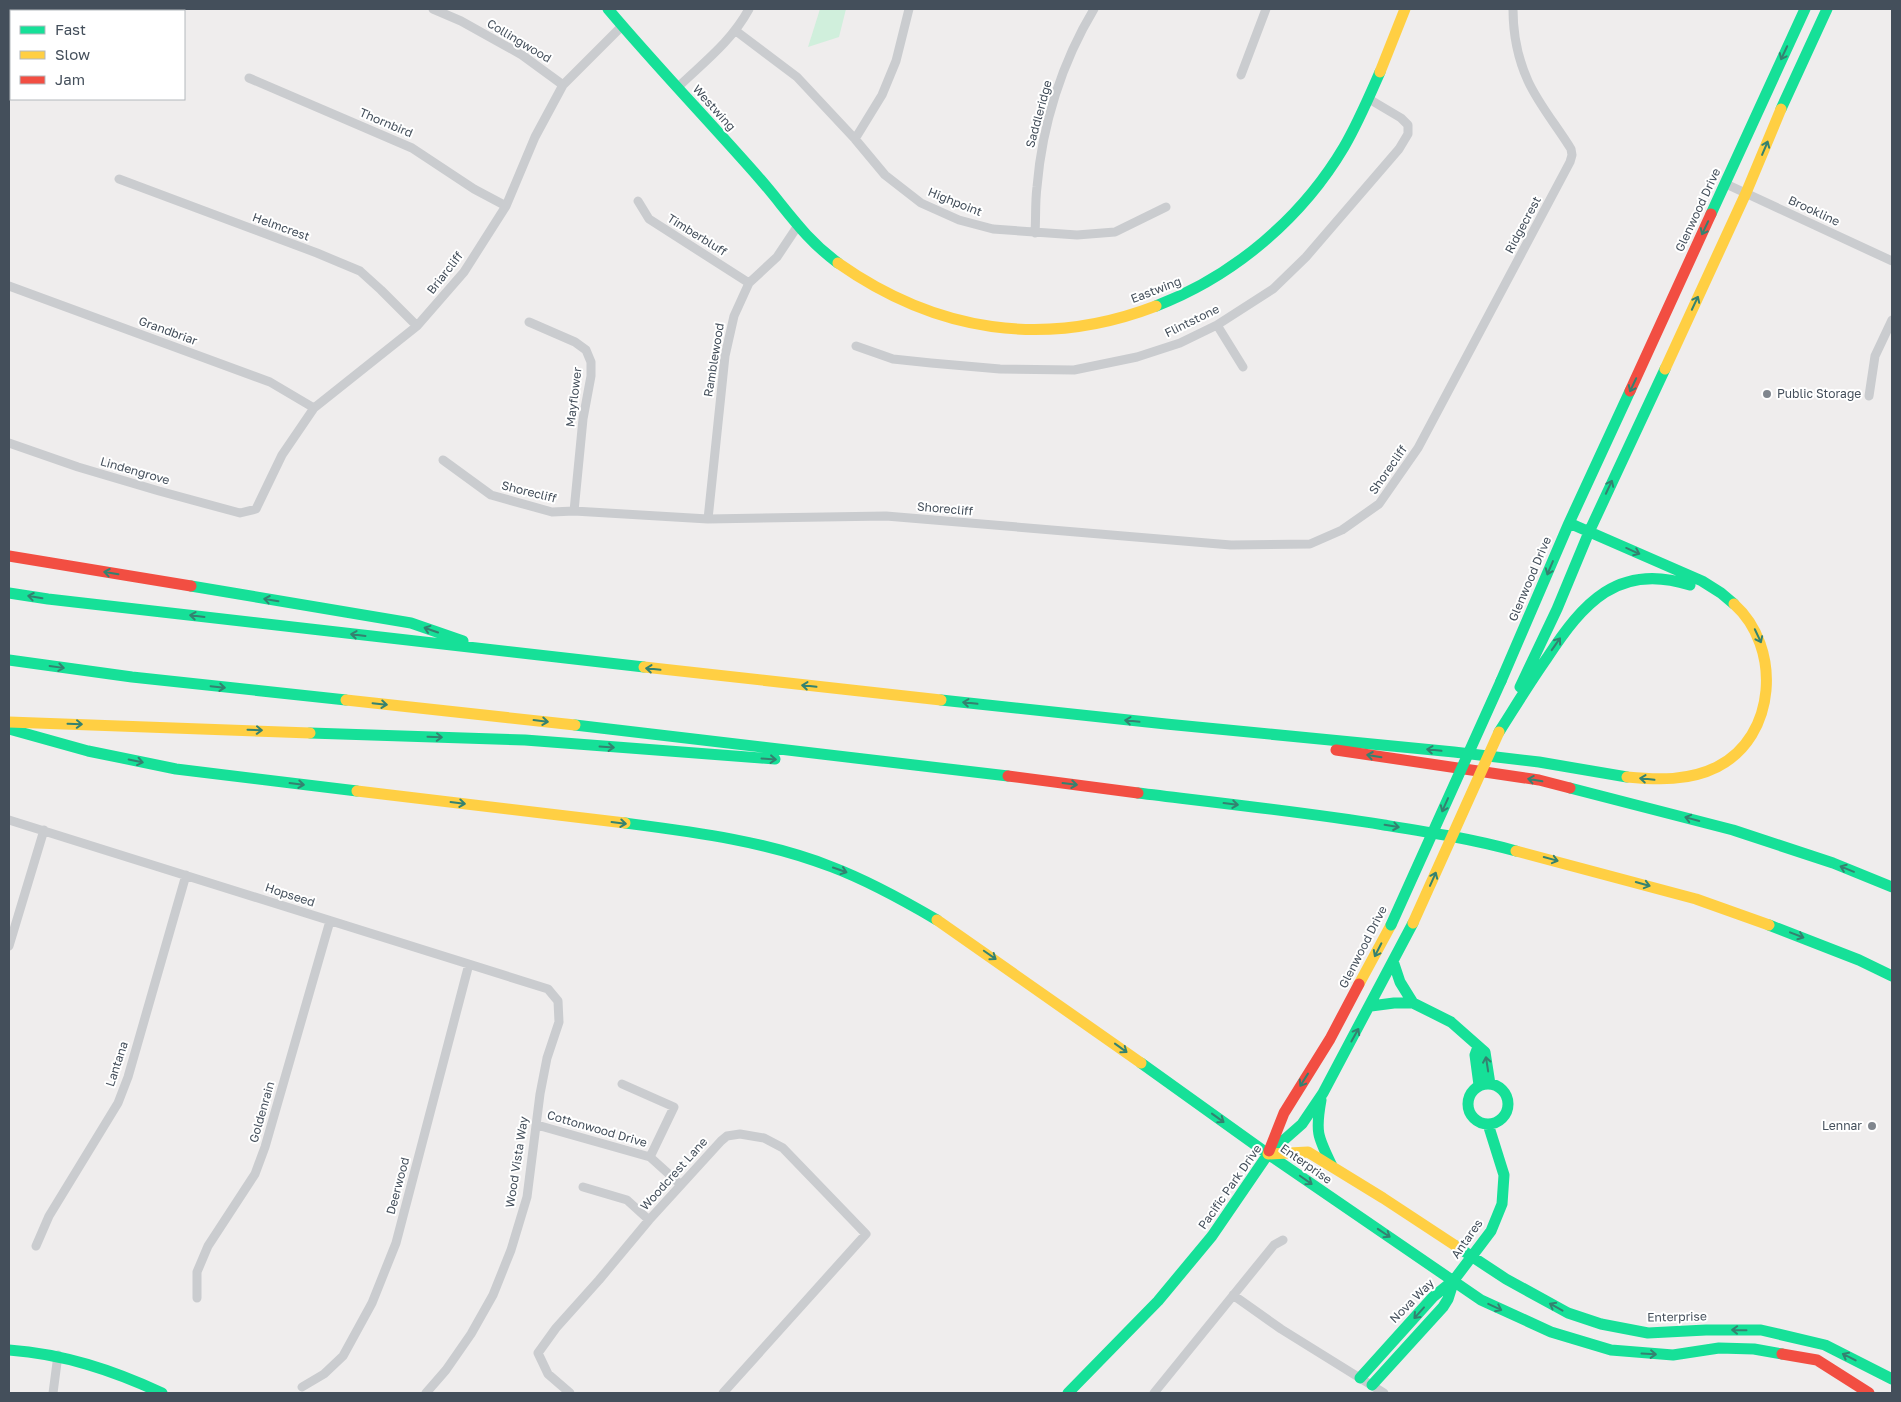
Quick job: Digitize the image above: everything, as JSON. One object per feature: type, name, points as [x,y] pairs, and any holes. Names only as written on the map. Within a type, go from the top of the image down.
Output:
[{"type":"main road","name":"Westwing","points":[[608,9],[771,191],[798,227]]},
{"type":"main road","name":"Eastwing","points":[[798,227],[824,252],[875,287],[896,298],[940,315],[994,327],[1048,330],[1085,326],[1121,318],[1157,306],[1194,290],[1225,271],[1258,248],[1292,217],[1332,167],[1352,133],[1369,99],[1405,9]]},
{"type":"main road","name":"Glenwood Drive","points":[[1268,1154],[1284,1113],[1330,1039],[1390,924],[1501,681],[1569,523],[1805,9]]},
{"type":"main road","points":[[1525,684],[1589,532],[1746,193],[1786,97],[1827,9]]},
{"type":"main road","points":[[9,593],[48,600],[493,651],[1180,726],[1361,742],[1533,761],[1615,776],[1656,780],[1688,777],[1711,770],[1742,751],[1757,731],[1764,708],[1767,677],[1765,654],[1757,632],[1727,599],[1706,583],[1569,523]]},
{"type":"main road","points":[[9,556],[410,623],[493,651]]},
{"type":"main road","points":[[1525,684],[1572,622],[1597,597],[1620,585],[1643,579],[1663,578],[1683,582],[1727,599]]},
{"type":"main road","points":[[9,660],[132,678],[515,718],[1332,817],[1495,845],[1696,899],[1776,927],[1860,960],[1892,976]]},
{"type":"main road","name":"Pacific Park Drive","points":[[1068,1393],[1158,1301],[1212,1236],[1268,1154],[1302,1124],[1323,1093],[1394,961],[1500,732],[1525,684]]},
{"type":"main road","points":[[9,722],[525,740],[1022,778]]},
{"type":"main road","points":[[1180,726],[1539,780],[1733,830],[1833,863],[1892,887]]},
{"type":"main road","points":[[9,729],[88,751],[176,769],[665,828],[730,838],[794,854],[854,875],[916,906],[950,928],[1268,1154]]},
{"type":"main road","points":[[1394,961],[1400,982],[1413,1004]]},
{"type":"main road","points":[[1371,1006],[1394,1003],[1413,1004],[1451,1022],[1478,1047],[1475,1054],[1485,1084]]},
{"type":"main road","points":[[1485,1084],[1499,1086],[1503,1090],[1508,1102],[1503,1118],[1494,1124],[1477,1122],[1469,1114],[1467,1108],[1468,1096],[1472,1091],[1485,1084]]},
{"type":"main road","points":[[1323,1093],[1316,1124],[1319,1138],[1332,1166]]},
{"type":"main road","name":"Antares","points":[[1454,1280],[1491,1232],[1502,1204],[1504,1175],[1488,1124]]},
{"type":"main road","name":"Enterprise","points":[[1268,1154],[1308,1152],[1472,1258],[1568,1313],[1601,1324],[1648,1333],[1761,1330],[1825,1345],[1892,1379]]},
{"type":"main road","name":"Enterprise","points":[[1268,1154],[1481,1300],[1551,1332],[1611,1350],[1673,1355],[1719,1348],[1754,1349],[1817,1360],[1868,1393]]},
{"type":"main road","name":"Nova Way","points":[[1360,1378],[1382,1351],[1433,1297],[1454,1280]]},
{"type":"main road","name":"Nova Way","points":[[1372,1385],[1443,1306],[1448,1299],[1454,1280]]},
{"type":"main road","points":[[9,1350],[58,1355],[90,1362],[125,1375],[162,1393]]},
{"type":"street","name":"Collingwood","points":[[433,9],[522,55],[563,85]]},
{"type":"street","points":[[678,88],[717,52],[736,30],[749,9]]},
{"type":"street","points":[[855,139],[882,95],[896,61],[909,9]]},
{"type":"street","name":"Saddleridge","points":[[1035,233],[1037,187],[1042,143],[1069,56],[1094,9]]},
{"type":"street","points":[[1241,75],[1266,9]]},
{"type":"street","name":"Ridgecrest","points":[[1418,448],[1460,366],[1568,169],[1572,155],[1568,145],[1528,81],[1516,41],[1513,9]]},
{"type":"street","name":"Briarcliff","points":[[256,509],[282,455],[314,408],[417,326],[464,272],[506,206],[536,137],[563,85],[622,26]]},
{"type":"street","name":"Highpoint","points":[[736,30],[797,77],[855,139],[885,175],[921,203],[959,220],[993,229],[1077,235],[1114,232],[1166,207]]},
{"type":"street","name":"Thornbird","points":[[249,78],[412,148],[474,189],[506,206]]},
{"type":"street","name":"Flintstone","points":[[856,346],[893,359],[1000,370],[1074,370],[1146,354],[1180,343],[1217,325],[1273,289],[1306,257],[1399,149],[1408,134],[1408,125],[1401,118],[1369,99]]},
{"type":"street","name":"Helmcrest","points":[[119,179],[360,272],[382,290],[417,326]]},
{"type":"street","name":"Brookline","points":[[1726,184],[1892,260]]},
{"type":"street","name":"Timberbluff","points":[[638,201],[649,220],[749,283]]},
{"type":"street","name":"Ramblewood","points":[[708,519],[725,356],[734,316],[749,283],[777,257],[798,227]]},
{"type":"street","name":"Grandbriar","points":[[9,286],[270,382],[314,408]]},
{"type":"street","points":[[1869,396],[1875,356],[1892,320]]},
{"type":"street","name":"Mayflower","points":[[529,322],[575,342],[586,350],[591,362],[574,511]]},
{"type":"street","points":[[1217,325],[1243,367]]},
{"type":"street","name":"Lindengrove","points":[[9,443],[78,467],[240,513],[256,509]]},
{"type":"street","name":"Shorecliff","points":[[443,460],[491,495],[552,512],[574,511],[708,519],[886,516],[1231,545],[1310,544],[1342,530],[1379,504],[1418,448]]},
{"type":"street","name":"Hopseed","points":[[9,820],[548,989],[558,1001]]},
{"type":"street","points":[[9,946],[44,830]]},
{"type":"street","name":"Lantana","points":[[36,1246],[49,1216],[118,1103],[128,1077],[186,875]]},
{"type":"street","name":"Goldenrain","points":[[197,1298],[197,1272],[208,1246],[255,1174],[265,1147],[330,921]]},
{"type":"street","name":"Deerwood","points":[[302,1387],[324,1374],[343,1356],[372,1303],[396,1243],[469,964]]},
{"type":"street","name":"Wood Vista Way","points":[[426,1393],[446,1370],[471,1334],[492,1295],[512,1250],[527,1197],[540,1094],[547,1058],[559,1022],[558,1001]]},
{"type":"street","name":"Cottonwood Drive","points":[[622,1084],[674,1107],[650,1157]]},
{"type":"street","name":"Cottonwood Drive","points":[[537,1125],[650,1157],[681,1185]]},
{"type":"street","name":"Woodcrest Lane","points":[[570,1393],[548,1374],[538,1353],[556,1328],[681,1185],[727,1136],[740,1134],[764,1138],[783,1148],[866,1234],[723,1393]]},
{"type":"street","points":[[583,1187],[627,1200],[649,1220]]},
{"type":"street","points":[[1154,1393],[1274,1245],[1282,1240]]},
{"type":"street","points":[[1233,1295],[1280,1329],[1384,1393]]},
{"type":"street","points":[[53,1393],[58,1355]]},
{"type":"green space","points":[[820,9],[846,9],[839,37],[808,47]]},
{"type":"traffic: fast","points":[[608,9],[760,179],[805,234],[838,263]]},
{"type":"traffic: fast","points":[[1711,214],[1805,9]]},
{"type":"traffic: fast","points":[[1781,109],[1827,9]]},
{"type":"traffic: fast","points":[[1156,306],[1185,293],[1239,261],[1287,221],[1308,198],[1344,147],[1380,72]]},
{"type":"traffic: fast","points":[[1520,687],[1557,609],[1589,532],[1665,369]]},
{"type":"traffic: fast","points":[[1501,681],[1569,523],[1630,391]]},
{"type":"traffic: fast","points":[[1569,523],[1702,581],[1734,604]]},
{"type":"traffic: fast","points":[[1499,732],[1574,620],[1605,592],[1623,583],[1642,579],[1665,579],[1690,585]]},
{"type":"traffic: fast","points":[[191,586],[411,623],[463,641]]},
{"type":"traffic: fast","points":[[9,593],[644,667]]},
{"type":"traffic: fast","points":[[9,660],[132,677],[346,700]]},
{"type":"traffic: fast","points":[[1391,925],[1501,681]]},
{"type":"traffic: fast","points":[[941,700],[1454,752],[1539,762],[1627,777]]},
{"type":"traffic: fast","points":[[575,725],[1008,776]]},
{"type":"traffic: fast","points":[[9,729],[88,751],[176,769],[357,791]]},
{"type":"traffic: fast","points":[[310,733],[525,740],[775,759]]},
{"type":"traffic: fast","points":[[1570,788],[1733,830],[1833,863],[1892,887]]},
{"type":"traffic: fast","points":[[1138,793],[1354,820],[1450,836],[1516,851]]},
{"type":"traffic: fast","points":[[625,823],[730,839],[782,850],[846,872],[899,898],[937,920]]},
{"type":"traffic: fast","points":[[1068,1393],[1158,1301],[1212,1236],[1268,1154],[1302,1124],[1323,1093],[1413,923]]},
{"type":"traffic: fast","points":[[1769,925],[1859,960],[1892,976]]},
{"type":"traffic: fast","points":[[1393,961],[1400,982],[1413,1003]]},
{"type":"traffic: fast","points":[[1371,1006],[1413,1003],[1451,1022],[1485,1052],[1490,1084]]},
{"type":"traffic: fast","points":[[1478,1047],[1475,1055],[1479,1085]]},
{"type":"traffic: fast","points":[[1141,1063],[1268,1154]]},
{"type":"traffic: fast","points":[[1492,1084],[1499,1087],[1505,1093],[1508,1104],[1507,1112],[1499,1121],[1492,1124],[1484,1124],[1477,1121],[1469,1112],[1468,1100],[1471,1093],[1480,1085],[1492,1084]]},
{"type":"traffic: fast","points":[[1321,1100],[1318,1128],[1321,1141],[1332,1166]]},
{"type":"traffic: fast","points":[[1360,1378],[1433,1297],[1454,1280],[1491,1231],[1502,1204],[1504,1175],[1488,1124]]},
{"type":"traffic: fast","points":[[1268,1154],[1481,1300],[1551,1332],[1611,1350],[1673,1355],[1719,1348],[1754,1349],[1782,1354]]},
{"type":"traffic: fast","points":[[1456,1246],[1506,1279],[1568,1313],[1601,1324],[1648,1333],[1761,1330],[1825,1345],[1892,1379]]},
{"type":"traffic: fast","points":[[1372,1385],[1443,1307],[1448,1299],[1454,1280]]},
{"type":"traffic: fast","points":[[9,1350],[49,1355],[87,1364],[125,1377],[162,1393]]},
{"type":"traffic: slow","points":[[1380,72],[1405,9]]},
{"type":"traffic: slow","points":[[1665,369],[1746,193],[1781,109]]},
{"type":"traffic: slow","points":[[838,263],[875,286],[913,305],[952,318],[992,326],[1032,329],[1073,327],[1114,319],[1156,306]]},
{"type":"traffic: slow","points":[[1627,777],[1673,778],[1706,772],[1737,753],[1752,735],[1761,714],[1766,690],[1766,667],[1760,643],[1750,622],[1734,604]]},
{"type":"traffic: slow","points":[[644,667],[941,700]]},
{"type":"traffic: slow","points":[[346,700],[575,725]]},
{"type":"traffic: slow","points":[[9,722],[310,733]]},
{"type":"traffic: slow","points":[[1413,923],[1499,732]]},
{"type":"traffic: slow","points":[[357,791],[625,823]]},
{"type":"traffic: slow","points":[[1516,851],[1696,899],[1769,925]]},
{"type":"traffic: slow","points":[[937,920],[1141,1063]]},
{"type":"traffic: slow","points":[[1359,984],[1391,925]]},
{"type":"traffic: slow","points":[[1268,1154],[1308,1152],[1456,1246]]},
{"type":"traffic: jam","points":[[1630,391],[1711,214]]},
{"type":"traffic: jam","points":[[9,556],[191,586]]},
{"type":"traffic: jam","points":[[1336,750],[1539,780],[1570,788]]},
{"type":"traffic: jam","points":[[1008,776],[1138,793]]},
{"type":"traffic: jam","points":[[1269,1151],[1284,1113],[1330,1039],[1359,984]]},
{"type":"traffic: jam","points":[[1782,1354],[1817,1360],[1869,1393]]},
{"type":"place","name":"Public Storage","points":[[1767,394]]},
{"type":"place","name":"Lennar","points":[[1872,1126]]}]
